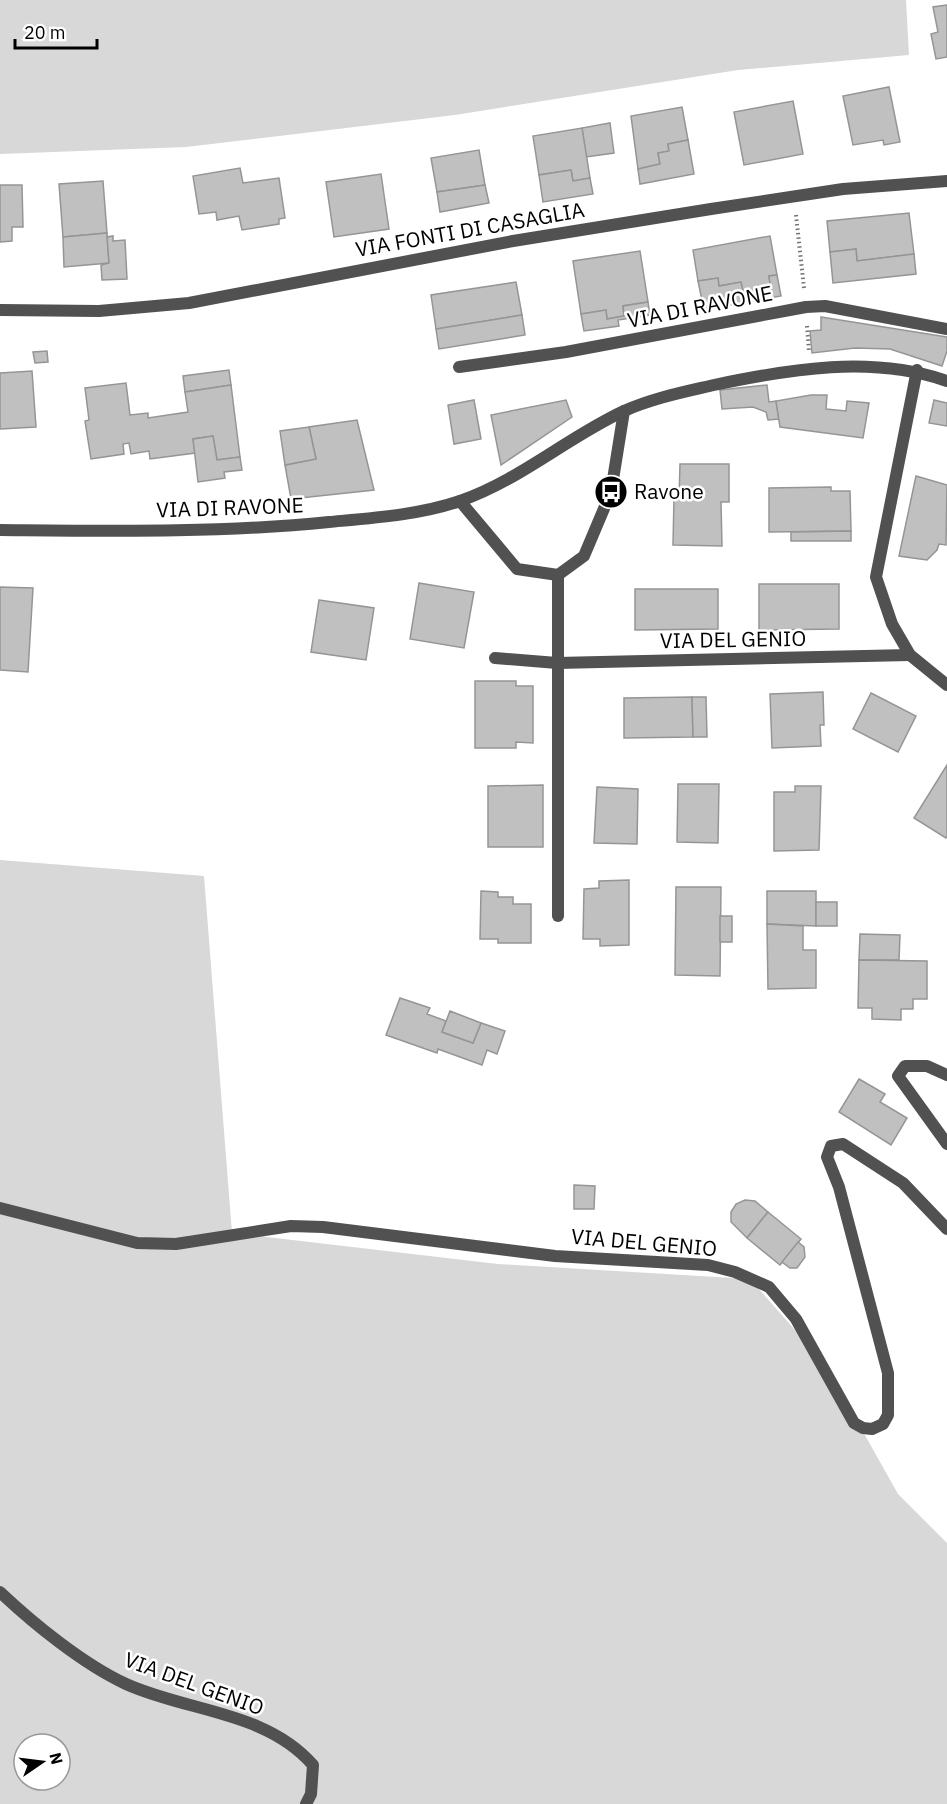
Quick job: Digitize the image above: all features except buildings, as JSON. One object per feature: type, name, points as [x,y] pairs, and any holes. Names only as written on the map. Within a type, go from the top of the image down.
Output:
[{"type":"street","name":"VIA FONTI DI CASAGLIA","points":[[0,310],[99,311],[189,303],[513,241],[843,189],[947,181]]},
{"type":"street","name":"VIA DI RAVONE","points":[[459,367],[566,352],[806,307],[825,306],[947,329]]},
{"type":"street","name":"VIA DI RAVONE","points":[[0,530],[255,530],[393,516],[460,501],[504,480],[624,411],[664,396],[768,374],[831,367],[917,370],[947,381]]},
{"type":"street","points":[[917,370],[876,577],[892,624],[910,655],[947,685]]},
{"type":"street","points":[[460,501],[517,569],[558,575],[584,556],[611,492],[624,411]]},
{"type":"street","points":[[558,575],[558,916]]},
{"type":"street","name":"VIA DEL GENIO","points":[[495,658],[557,663],[910,655]]},
{"type":"street","points":[[947,1075],[927,1066],[905,1066],[897,1076],[947,1144]]},
{"type":"street","name":"VIA DEL GENIO","points":[[0,1208],[137,1243],[176,1244],[291,1226],[323,1227],[555,1256],[717,1268],[769,1287],[796,1319],[854,1422],[862,1428],[872,1429],[883,1424],[888,1415],[888,1373],[839,1187],[827,1157],[831,1146],[843,1144],[903,1183],[947,1229]]},
{"type":"street","name":"VIA DEL GENIO","points":[[0,1592],[84,1659],[125,1684],[239,1719],[297,1746],[313,1765],[311,1794],[306,1804]]},
{"type":"path","points":[[794,196],[806,307],[809,369]]},
{"type":"shaded area","points":[[0,0],[906,0],[909,55],[738,70],[455,115],[186,147],[0,154]]},
{"type":"shaded area","points":[[0,860],[204,876],[232,1233],[498,1264],[750,1279],[825,1364],[898,1494],[947,1543],[947,1804],[0,1804]]},
{"type":"place","name":"Ravone","points":[[611,492]]}]
